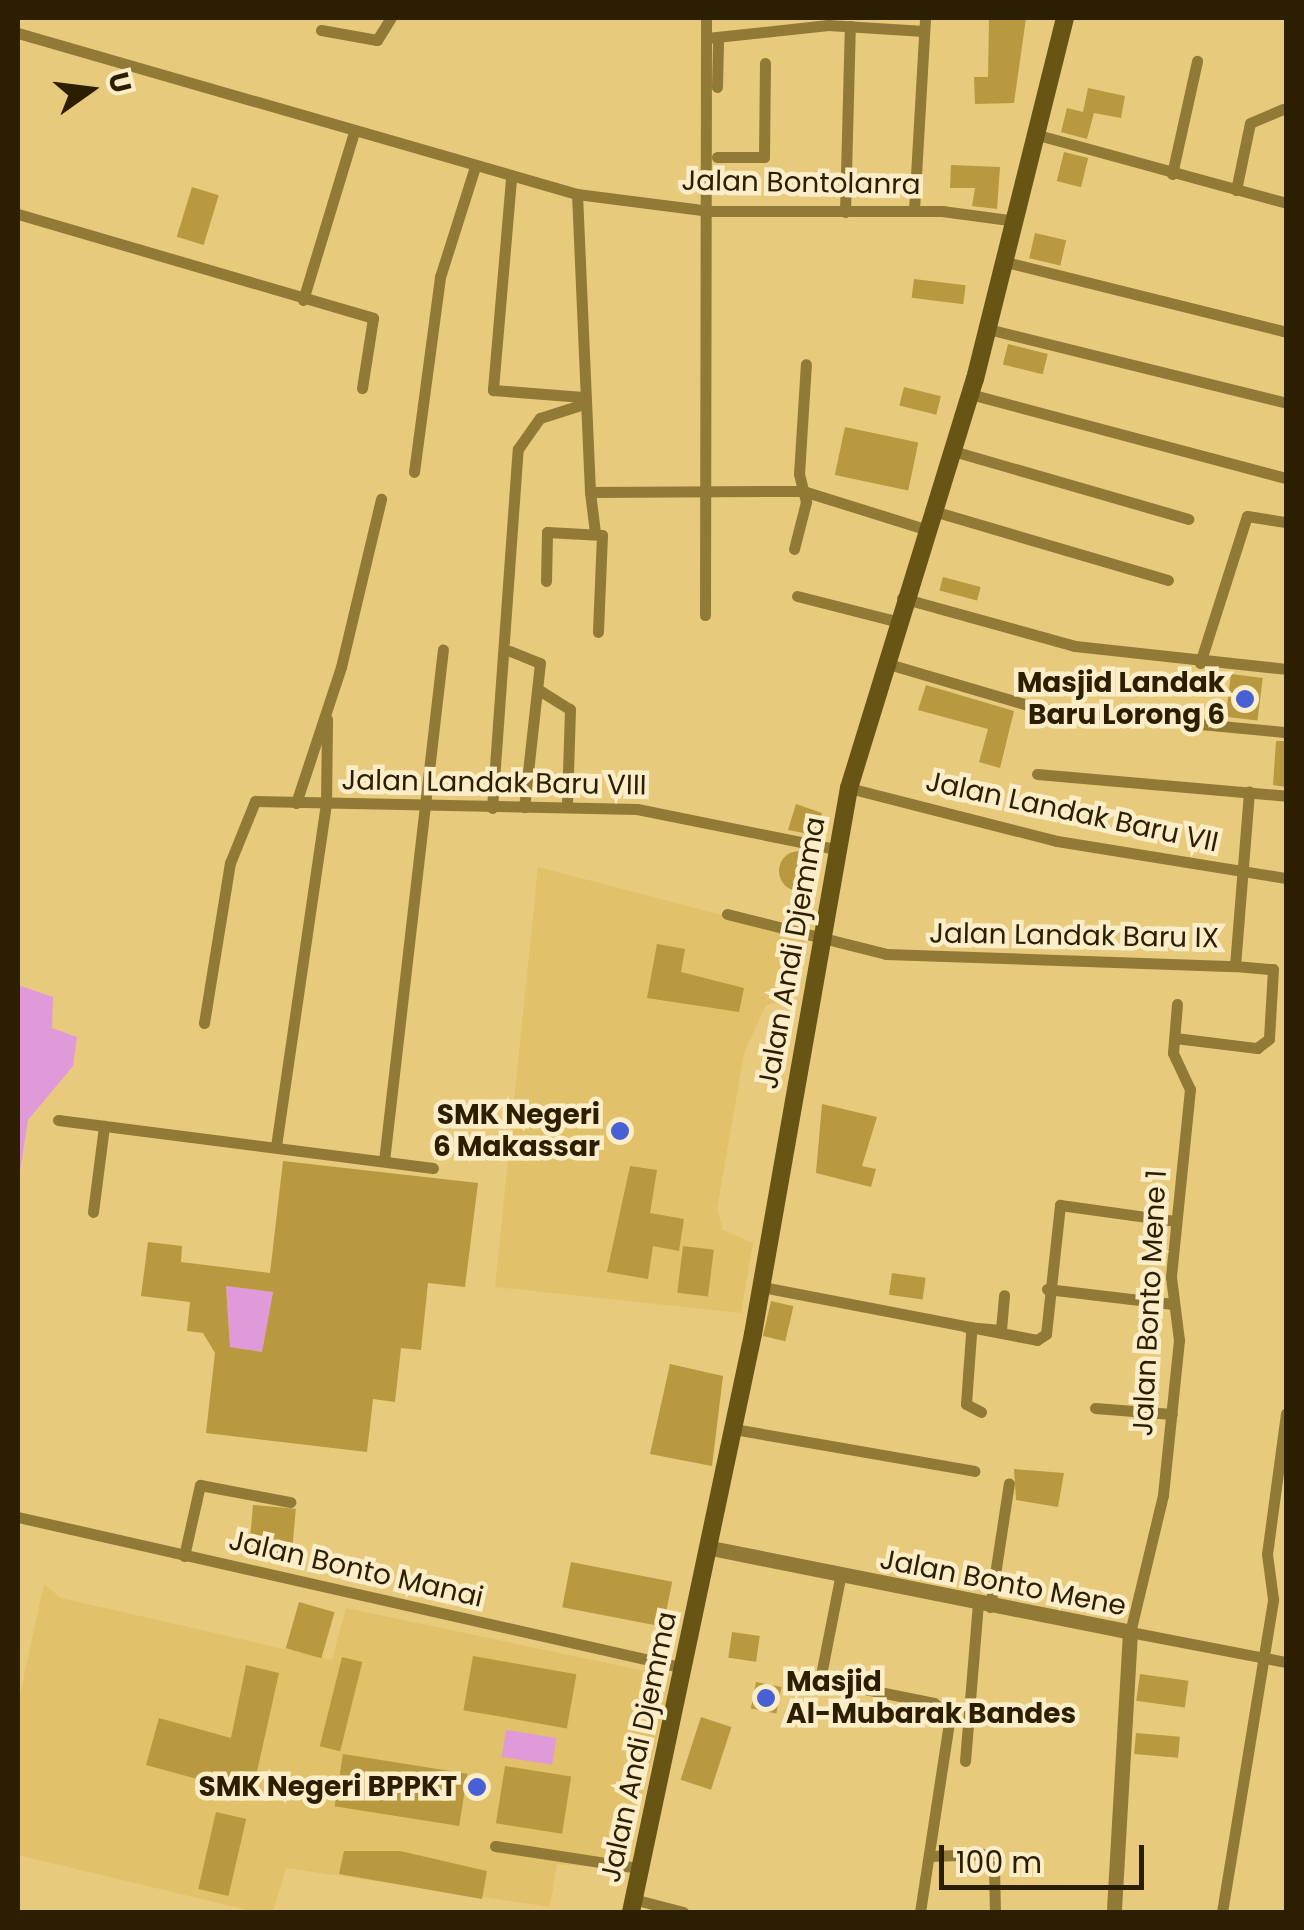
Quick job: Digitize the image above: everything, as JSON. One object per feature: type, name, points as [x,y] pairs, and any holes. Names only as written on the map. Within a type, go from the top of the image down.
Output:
[{"type":"main road","name":"Jalan Andi Djemma","points":[[632,1906],[711,1548],[762,1287],[848,788],[922,528],[970,394],[1065,18]]},
{"type":"street","points":[[321,30],[376,40],[391,18]]},
{"type":"street","points":[[705,615],[717,157],[712,40],[706,18]]},
{"type":"street","points":[[712,40],[850,26],[925,24],[914,210]]},
{"type":"street","points":[[845,212],[850,26]]},
{"type":"street","name":"Jalan Bontolanra","points":[[18,33],[474,170],[577,194],[714,211],[914,210],[1016,221]]},
{"type":"street","points":[[712,40],[714,211]]},
{"type":"street","points":[[717,157],[764,157],[765,62]]},
{"type":"street","points":[[1172,174],[1197,62]]},
{"type":"street","points":[[1236,190],[1250,122],[1283,110]]},
{"type":"street","points":[[303,300],[353,135]]},
{"type":"street","points":[[1038,135],[1286,203]]},
{"type":"street","points":[[414,472],[440,277],[474,170]]},
{"type":"street","points":[[511,179],[492,390],[584,401]]},
{"type":"street","points":[[577,194],[584,401],[595,533]]},
{"type":"street","points":[[18,214],[378,326],[362,388]]},
{"type":"street","points":[[1006,262],[1286,332]]},
{"type":"street","points":[[988,329],[1286,403]]},
{"type":"street","points":[[794,550],[803,491],[806,364]]},
{"type":"street","points":[[970,394],[1286,478]]},
{"type":"street","points":[[492,808],[510,650],[518,449],[540,418],[584,401]]},
{"type":"street","points":[[952,451],[1188,519]]},
{"type":"street","points":[[590,492],[803,491],[922,528]]},
{"type":"street","points":[[296,803],[326,720],[382,499]]},
{"type":"street","points":[[930,510],[1168,580]]},
{"type":"street","points":[[1200,663],[1247,516],[1286,522]]},
{"type":"street","points":[[546,581],[547,532],[595,533],[604,540],[598,632]]},
{"type":"street","points":[[797,596],[895,620]]},
{"type":"street","points":[[902,598],[1036,638],[1200,663],[1286,669]]},
{"type":"street","points":[[384,1161],[443,649]]},
{"type":"street","points":[[510,650],[536,657],[539,690],[524,807]]},
{"type":"street","points":[[884,663],[1041,709],[1286,732]]},
{"type":"street","points":[[539,690],[570,710],[566,805]]},
{"type":"street","points":[[276,1146],[326,804],[326,720]]},
{"type":"street","points":[[1037,774],[1286,796]]},
{"type":"street","name":"Jalan Landak Baru VII","points":[[848,788],[1057,841],[1286,878]]},
{"type":"street","name":"Jalan Landak Baru IX","points":[[728,914],[822,939],[972,962],[1235,966],[1249,792]]},
{"type":"street","name":"Jalan Landak Baru VIII","points":[[204,1023],[242,816],[255,801],[426,808],[636,808],[836,849]]},
{"type":"street","points":[[1235,966],[1273,970],[1270,1039]]},
{"type":"street","points":[[1177,1004],[1174,1038],[1257,1048],[1270,1039],[1286,1040]]},
{"type":"street","name":"Jalan Bonto Mene 1","points":[[1130,1632],[1172,1414],[1176,1222],[1190,1089],[1174,1038]]},
{"type":"street","points":[[58,1120],[433,1168]]},
{"type":"street","points":[[93,1212],[104,1126]]},
{"type":"street","points":[[762,1287],[1028,1342],[1046,1334],[1047,1288],[1060,1205],[1176,1222]]},
{"type":"street","points":[[1047,1288],[1173,1304]]},
{"type":"street","points":[[968,1330],[1001,1330],[1004,1295]]},
{"type":"street","points":[[968,1330],[966,1404],[981,1412]]},
{"type":"street","points":[[1096,1408],[1172,1414]]},
{"type":"street","points":[[1222,1912],[1262,1657],[1286,1413]]},
{"type":"street","points":[[734,1428],[974,1471]]},
{"type":"street","points":[[965,1761],[984,1606],[1009,1483]]},
{"type":"street","points":[[184,1556],[200,1485],[290,1502]]},
{"type":"street","name":"Jalan Bonto Manai","points":[[18,1518],[684,1668]]},
{"type":"street","name":"Jalan Bonto Mene","points":[[711,1548],[840,1578],[1286,1662]]},
{"type":"street","points":[[840,1578],[820,1680],[934,1703],[950,1716],[920,1912]]},
{"type":"street","points":[[1114,1912],[1130,1632]]},
{"type":"street","points":[[495,1846],[639,1868]]},
{"type":"street","points":[[929,1856],[993,1860],[995,1912]]},
{"type":"street","points":[[632,1906],[683,1912]]},
{"type":"shaded area","name":"SMK Negeri 6 Makassar","points":[[538,867],[806,937],[794,997],[766,1005],[744,1053],[717,1209],[723,1230],[753,1243],[741,1313],[495,1287]]},
{"type":"shaded area","points":[[18,985],[53,997],[52,1028],[77,1037],[73,1066],[28,1120],[18,1184]]},
{"type":"shaded area","points":[[226,1286],[273,1292],[262,1352],[230,1347]]},
{"type":"shaded area","points":[[44,1584],[61,1598],[332,1660],[346,1608],[673,1677],[627,1856],[620,1869],[557,1864],[550,1907],[286,1868],[273,1912],[256,1912],[18,1855],[18,1704]]},
{"type":"shaded area","points":[[506,1730],[556,1738],[552,1765],[502,1757]]},
{"type":"building","points":[[989,18],[1026,18],[1014,103],[975,104],[974,77],[988,77]]},
{"type":"building","points":[[1088,88],[1125,96],[1121,118],[1094,113],[1087,139],[1061,132],[1067,108],[1083,112]]},
{"type":"building","points":[[1064,152],[1088,158],[1081,187],[1057,181]]},
{"type":"building","points":[[951,165],[1000,167],[997,209],[972,206],[975,188],[950,188]]},
{"type":"building","points":[[192,187],[219,195],[204,245],[177,237]]},
{"type":"building","points":[[1035,233],[1066,240],[1060,266],[1029,258]]},
{"type":"building","points":[[914,279],[966,285],[963,304],[912,298]]},
{"type":"building","points":[[1008,344],[1048,354],[1043,374],[1003,364]]},
{"type":"building","points":[[904,387],[941,396],[936,415],[899,405]]},
{"type":"building","points":[[845,427],[918,443],[908,491],[835,475]]},
{"type":"building","points":[[943,577],[981,587],[977,601],[939,591]]},
{"type":"building","name":"Masjid Landak Baru Lorong 6","points":[[1231,674],[1263,678],[1258,721],[1226,717]]},
{"type":"building","points":[[926,685],[1014,711],[1000,768],[979,762],[988,729],[918,710]]},
{"type":"building","points":[[1276,741],[1286,741],[1286,787],[1273,785]]},
{"type":"building","points":[[796,804],[822,813],[815,835],[788,830]]},
{"type":"building","points":[[799,851],[813,857],[819,871],[813,885],[799,891],[785,885],[779,871],[785,857]]},
{"type":"building","points":[[657,944],[685,949],[681,972],[744,988],[739,1012],[647,998]]},
{"type":"building","points":[[822,1104],[877,1117],[862,1166],[876,1169],[871,1187],[816,1173]]},
{"type":"building","points":[[283,1161],[478,1183],[465,1287],[428,1283],[421,1350],[401,1348],[395,1402],[373,1399],[367,1452],[206,1433],[215,1353],[203,1333],[187,1331],[190,1302],[141,1296],[148,1242],[182,1246],[181,1262],[270,1273]],"holes":[[[226,1286],[273,1292],[262,1352],[230,1347]]]},
{"type":"building","name":"SMK Negeri 6 Makassar","points":[[630,1166],[657,1170],[650,1213],[684,1219],[679,1251],[653,1246],[648,1279],[607,1272]]},
{"type":"building","points":[[683,1246],[714,1250],[708,1296],[677,1293]]},
{"type":"building","points":[[892,1273],[926,1278],[923,1300],[889,1295]]},
{"type":"building","points":[[771,1301],[793,1306],[785,1341],[763,1336]]},
{"type":"building","points":[[670,1364],[723,1376],[712,1466],[650,1454]]},
{"type":"building","points":[[1014,1469],[1064,1473],[1058,1507],[1016,1500]]},
{"type":"building","points":[[253,1505],[296,1509],[291,1561],[248,1557]]},
{"type":"building","points":[[571,1562],[672,1582],[663,1627],[562,1607]]},
{"type":"building","points":[[299,1602],[335,1612],[321,1658],[286,1648]]},
{"type":"building","points":[[732,1632],[760,1636],[756,1662],[728,1658]]},
{"type":"building","name":"SMK Negeri BPPKT","points":[[473,1656],[576,1674],[567,1728],[463,1710]]},
{"type":"building","name":"SMK Negeri BPPKT","points":[[342,1657],[362,1662],[340,1751],[320,1746]]},
{"type":"building","points":[[246,1665],[279,1673],[252,1794],[146,1765],[159,1718],[231,1738]]},
{"type":"building","points":[[1140,1674],[1189,1681],[1185,1708],[1136,1701]]},
{"type":"building","name":"Masjid Al-Mubarak Bandes","points":[[756,1682],[782,1687],[776,1713],[751,1709]]},
{"type":"building","points":[[701,1717],[731,1727],[711,1790],[681,1780]]},
{"type":"building","points":[[1136,1733],[1180,1737],[1178,1758],[1134,1754]]},
{"type":"building","name":"SMK Negeri BPPKT","points":[[343,1754],[467,1774],[459,1826],[335,1806]]},
{"type":"building","name":"SMK Negeri BPPKT","points":[[505,1766],[571,1776],[562,1834],[496,1823]]},
{"type":"building","points":[[216,1812],[246,1819],[228,1896],[198,1889]]},
{"type":"building","name":"SMK Negeri BPPKT","points":[[344,1851],[400,1851],[487,1871],[482,1899],[339,1874]]},
{"type":"place","name":"Masjid Landak Baru Lorong 6","points":[[1245,699]]},
{"type":"place","name":"SMK Negeri 6 Makassar","points":[[620,1131]]},
{"type":"place","name":"Masjid Al-Mubarak Bandes","points":[[766,1698]]},
{"type":"place","name":"SMK Negeri BPPKT","points":[[477,1787]]}]
